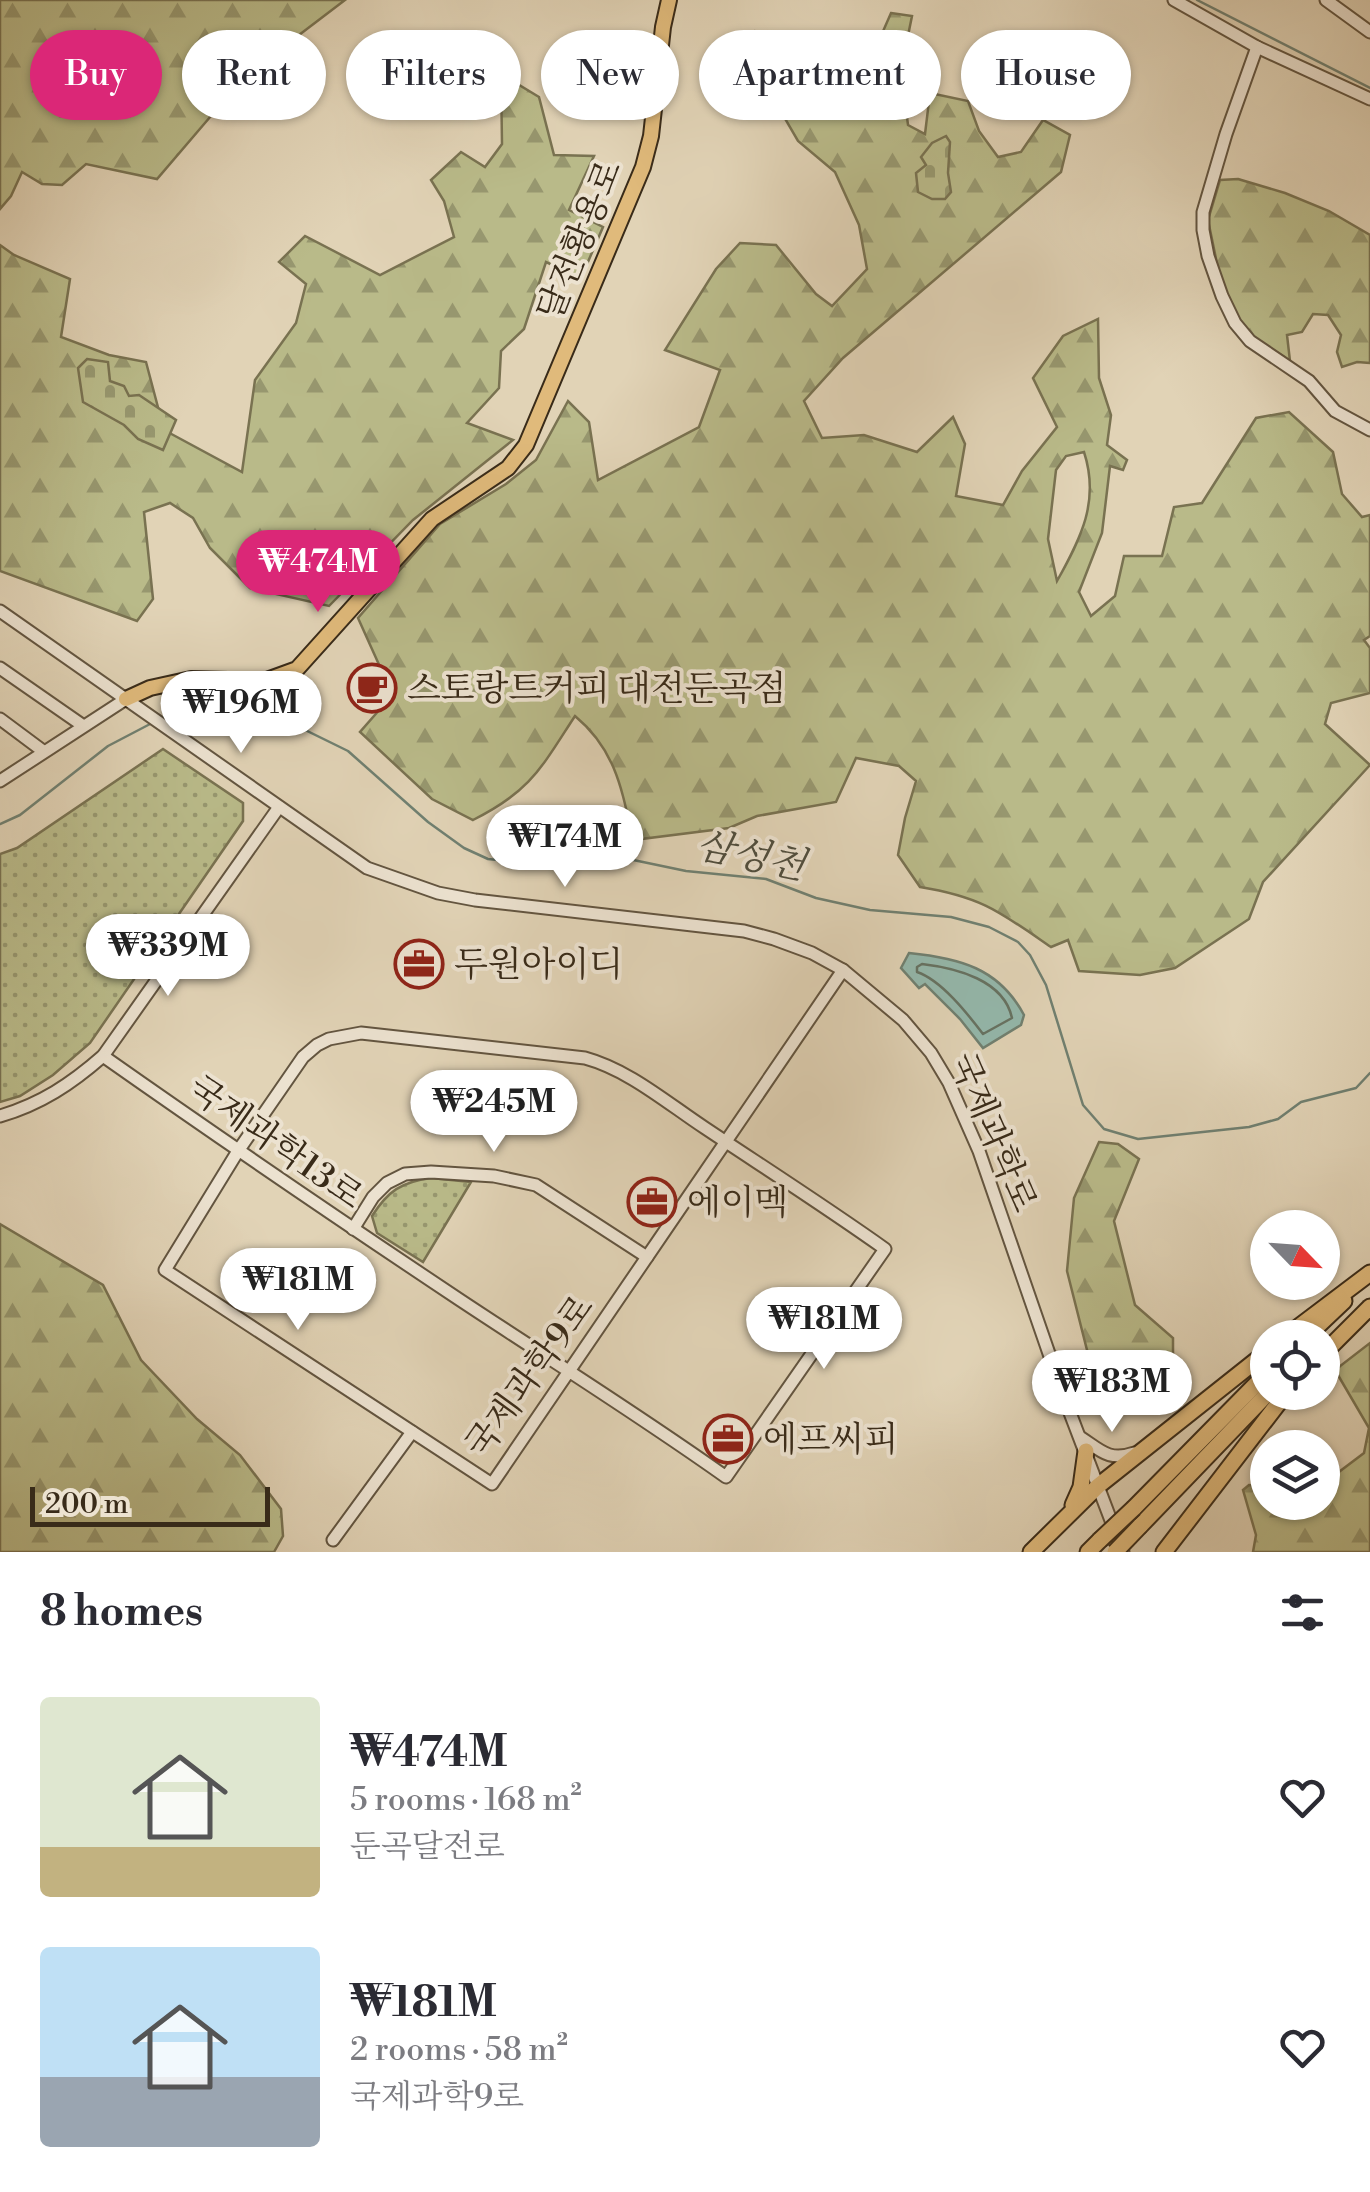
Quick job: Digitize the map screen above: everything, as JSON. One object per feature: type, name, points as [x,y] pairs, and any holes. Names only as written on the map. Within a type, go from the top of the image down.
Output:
[{"type":"highway","points":[[1309,1320],[1370,1276]]},
{"type":"highway","points":[[1324,1320],[1370,1276]]},
{"type":"highway","points":[[1340,1328],[1370,1304]]},
{"type":"highway","points":[[1340,1336],[1370,1304]]},
{"type":"highway","points":[[1031,1552],[1098,1486],[1250,1365]]},
{"type":"highway","points":[[1094,1546],[1250,1390]]},
{"type":"highway","points":[[1115,1552],[1252,1410]]},
{"type":"highway","points":[[1164,1552],[1273,1410]]},
{"type":"highway","points":[[1064,1520],[1081,1487],[1083,1444]]},
{"type":"main road","name":"달전황용로","points":[[126,699],[178,682],[264,682],[298,669],[432,519],[508,468],[526,445],[643,166],[651,136],[669,0]]},
{"type":"street","points":[[1174,0],[1257,47],[1370,99]]},
{"type":"street","points":[[1326,0],[1370,32]]},
{"type":"street","points":[[1257,47],[1203,212],[1208,256],[1228,310],[1250,341],[1309,381],[1335,412],[1370,430]]},
{"type":"street","name":"국제과학로","points":[[0,611],[368,868],[438,893],[744,931],[812,952],[843,970],[903,1020],[950,1083],[979,1151],[1123,1552]]},
{"type":"street","points":[[2,673],[82,725]]},
{"type":"street","points":[[3,776],[126,699]]},
{"type":"street","points":[[0,719],[44,750]]},
{"type":"street","points":[[0,1116],[35,1104],[70,1085],[103,1056],[279,808]]},
{"type":"street","name":"국제과학9로","points":[[238,1151],[164,1270],[492,1484],[843,970]]},
{"type":"street","points":[[238,1151],[302,1057],[328,1039],[361,1033],[603,1063],[725,1142]]},
{"type":"street","name":"국제과학13로","points":[[103,1056],[352,1229],[726,1476],[885,1249],[725,1142]]},
{"type":"street","points":[[352,1229],[373,1197],[387,1183],[405,1174],[494,1176],[536,1185],[647,1257]]},
{"type":"street","points":[[333,1540],[412,1432]]},
{"type":"street","points":[[1083,1444],[1115,1458],[1143,1450]]},
{"type":"green space","points":[[0,0],[345,0],[306,30],[182,30],[182,120],[207,120],[157,179],[86,164],[62,185],[42,184],[22,172],[0,209]]},
{"type":"green space","points":[[891,13],[912,16],[909,30],[884,30]]},
{"type":"green space","points":[[521,86],[539,97],[541,120],[545,120],[554,155],[594,156],[569,210],[603,227],[581,278],[546,262],[524,329],[501,351],[499,388],[467,423],[513,440],[413,520],[329,606],[250,588],[210,548],[193,518],[170,503],[144,512],[153,599],[137,621],[0,571],[0,245],[70,279],[61,337],[109,355],[146,362],[164,430],[242,472],[255,380],[296,323],[306,284],[279,262],[305,236],[380,275],[454,237],[444,201],[431,180],[461,152],[485,167],[502,144],[502,120],[521,120]]},
{"type":"green space","points":[[941,95],[961,100],[961,120],[975,120],[998,157],[1021,152],[1043,120],[1070,135],[1061,172],[843,358],[804,401],[822,438],[864,435],[917,452],[953,417],[965,444],[956,496],[1003,505],[1022,471],[1057,427],[1033,378],[1063,336],[1098,319],[1099,378],[1111,415],[1107,445],[1127,460],[1123,470],[1110,466],[1102,533],[1079,592],[1091,616],[1115,596],[1124,556],[1162,556],[1174,507],[1202,503],[1256,418],[1289,412],[1333,452],[1342,494],[1362,517],[1370,515],[1370,636],[1364,640],[1370,648],[1370,693],[1331,703],[1325,724],[1370,765],[1263,882],[1249,919],[1175,968],[1140,975],[1079,971],[1068,940],[1051,947],[990,908],[920,887],[898,855],[916,781],[899,766],[856,758],[836,802],[757,816],[729,828],[633,840],[621,788],[608,757],[575,716],[533,777],[509,799],[473,820],[432,799],[360,732],[381,708],[385,678],[358,618],[440,524],[506,484],[536,460],[568,401],[589,422],[598,480],[699,427],[720,370],[665,350],[716,269],[740,243],[776,245],[816,294],[832,306],[867,269],[859,225],[835,172],[798,141],[786,120],[907,120],[908,125],[925,134],[927,120],[941,120]],"holes":[[[1084,452],[1090,487],[1086,519],[1057,581],[1048,539],[1056,470],[1066,456]]]},
{"type":"green space","points":[[946,136],[950,142],[951,192],[945,199],[932,199],[918,192],[916,173],[926,165],[921,157],[932,143]]},
{"type":"green space","points":[[1238,179],[1329,211],[1370,235],[1370,363],[1342,367],[1337,352],[1341,335],[1328,315],[1313,314],[1302,332],[1287,335],[1290,361],[1255,338],[1237,317],[1220,278],[1208,220],[1220,180]]},
{"type":"green space","points":[[87,359],[108,362],[110,381],[124,386],[129,396],[139,395],[176,420],[163,450],[138,439],[124,425],[83,402],[78,368]]},
{"type":"green space","points":[[163,749],[243,803],[243,821],[90,1043],[53,1075],[20,1096],[0,1102],[0,854],[17,848]]},
{"type":"green space","points":[[1099,1142],[1118,1144],[1139,1159],[1114,1221],[1135,1305],[1173,1338],[1173,1372],[1141,1397],[1119,1404],[1087,1350],[1067,1271],[1074,1198]]},
{"type":"green space","points":[[431,1178],[471,1182],[423,1262],[377,1233],[372,1216],[396,1189]]},
{"type":"green space","points":[[0,1224],[103,1285],[141,1360],[197,1419],[240,1455],[281,1509],[283,1536],[274,1552],[0,1552]]},
{"type":"green space","points":[[1370,1343],[1370,1552],[1253,1552],[1256,1535],[1252,1520],[1340,1520],[1340,1471],[1364,1453],[1369,1428],[1340,1379],[1340,1366]]},
{"type":"green space","points":[[1250,1485],[1250,1514],[1243,1490]]},
{"type":"water","points":[[909,953],[961,962],[990,976],[1014,999],[1024,1015],[1021,1025],[983,1048],[925,984],[919,988],[901,968]]},
{"type":"waterway","points":[[1197,0],[1370,88]]},
{"type":"waterway","name":"삼성천","points":[[159,719],[204,700],[252,704],[348,751],[428,822],[464,848],[488,859],[517,862],[571,856],[619,857],[686,871],[766,879],[816,898],[870,910],[951,917],[989,927],[1018,942],[1046,985],[1083,1105],[1104,1129],[1138,1139],[1249,1127],[1278,1119],[1301,1102],[1356,1088],[1370,1073]]},
{"type":"waterway","name":"삼성천","points":[[0,824],[20,815],[108,746],[152,723]]},
{"type":"place","name":"스토랑트커피 대전둔곡점","points":[[372,688]]},
{"type":"place","name":"두원아이디","points":[[419,964]]},
{"type":"place","name":"에이멕","points":[[652,1202]]},
{"type":"place","name":"에프씨피","points":[[728,1439]]}]
